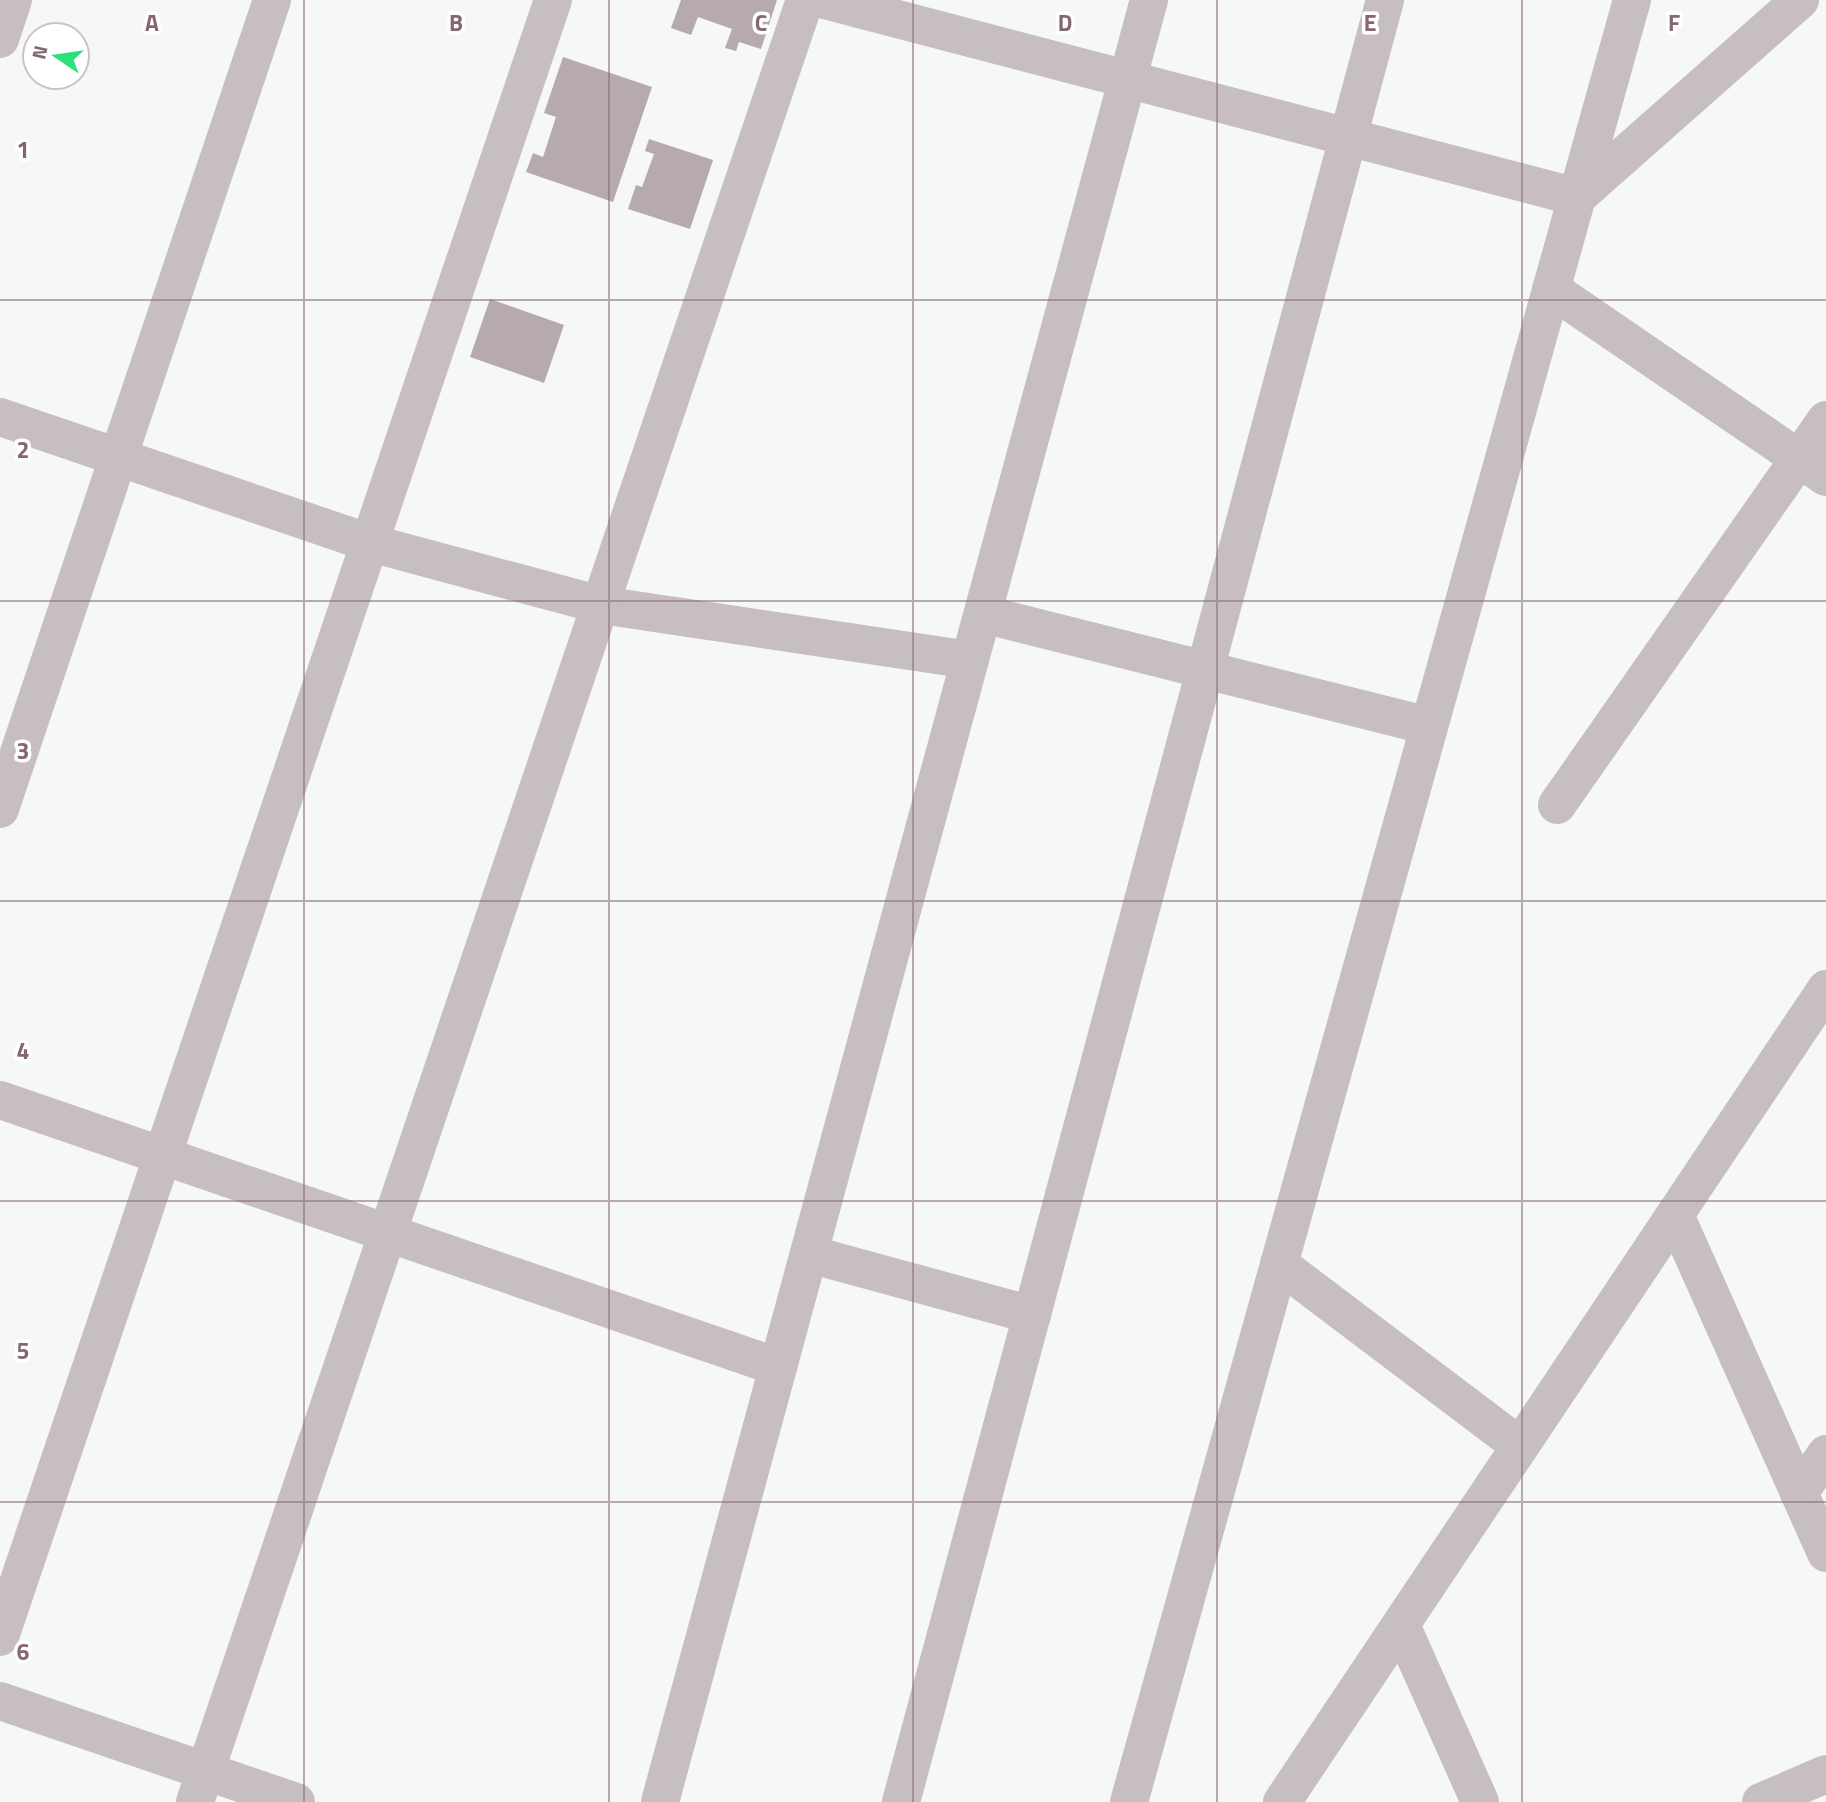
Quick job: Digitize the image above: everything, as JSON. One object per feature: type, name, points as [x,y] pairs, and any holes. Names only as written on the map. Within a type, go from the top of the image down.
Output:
[{"type":"street","points":[[0,39],[13,0]]},
{"type":"street","points":[[0,809],[272,0]]},
{"type":"street","points":[[0,1637],[553,0]]},
{"type":"street","points":[[201,1786],[806,0]]},
{"type":"street","points":[[825,0],[1577,197]]},
{"type":"street","points":[[660,1802],[1149,0]]},
{"type":"street","points":[[901,1802],[1385,0]]},
{"type":"street","points":[[1129,1802],[1632,0]]},
{"type":"street","points":[[1577,197],[1800,0]]},
{"type":"street","points":[[1551,289],[1812,468]]},
{"type":"street","points":[[0,417],[370,543],[601,606],[970,660]]},
{"type":"street","points":[[1558,805],[1812,468],[1826,419]]},
{"type":"street","points":[[983,614],[1429,726]]},
{"type":"street","points":[[1282,1802],[1826,989]]},
{"type":"street","points":[[0,1100],[778,1367]]},
{"type":"street","points":[[1675,1215],[1826,1553]]},
{"type":"street","points":[[809,1254],[1032,1315]]},
{"type":"street","points":[[1279,1264],[1520,1446]]},
{"type":"street","points":[[1799,1493],[1826,1454]]},
{"type":"street","points":[[1401,1625],[1480,1802]]},
{"type":"street","points":[[0,1700],[201,1786],[296,1802]]},
{"type":"street","points":[[1761,1802],[1826,1774]]},
{"type":"building","points":[[681,0],[777,0],[761,49],[739,42],[736,51],[725,48],[732,29],[698,17],[691,35],[671,28]]},
{"type":"building","points":[[563,57],[652,87],[613,202],[526,172],[533,153],[543,157],[556,117],[544,113]]},
{"type":"building","points":[[649,139],[713,160],[690,229],[628,209],[636,185],[642,187],[654,154],[645,151]]},
{"type":"building","points":[[490,299],[564,325],[544,383],[470,357]]}]
